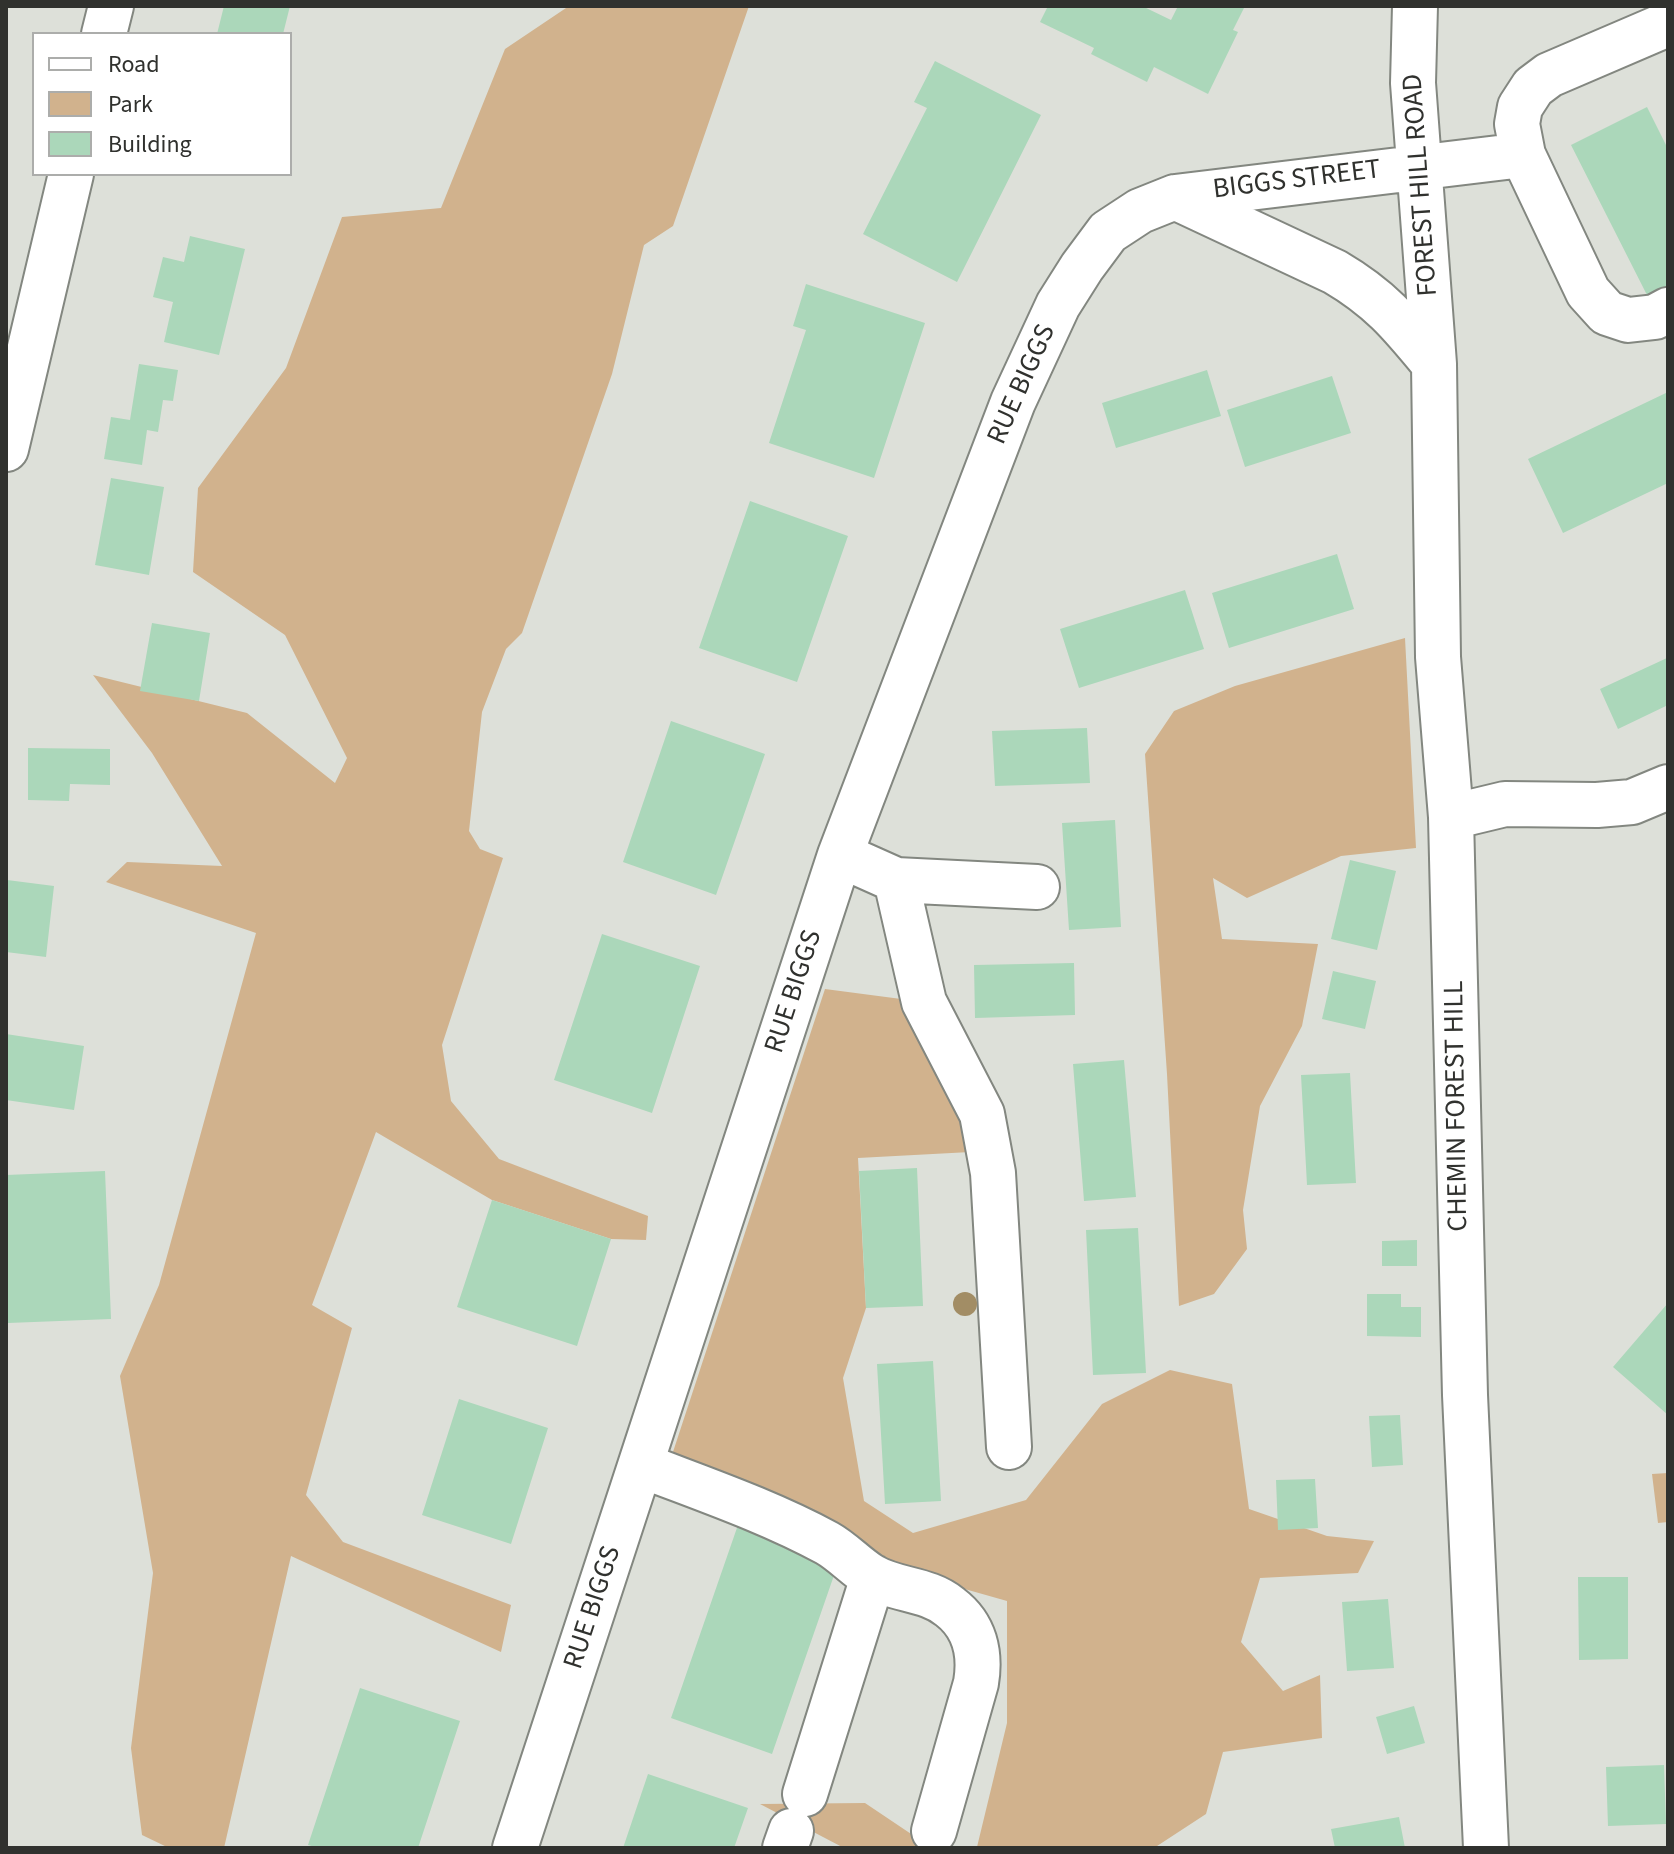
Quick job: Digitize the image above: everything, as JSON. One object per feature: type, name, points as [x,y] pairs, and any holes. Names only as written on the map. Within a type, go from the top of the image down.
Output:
[{"type":"street","points":[[104,32],[111,6]]},
{"type":"street","name":"FOREST HILL ROAD","points":[[1415,6],[1413,83],[1434,364]]},
{"type":"street","points":[[1668,24],[1549,75],[1533,87],[1520,107],[1517,124],[1523,155],[1588,292],[1607,313],[1628,320],[1655,317],[1668,310]]},
{"type":"street","name":"BIGGS STREET","points":[[1175,197],[1523,155]]},
{"type":"street","points":[[6,449],[71,176]]},
{"type":"street","points":[[1175,197],[1359,286],[1392,313],[1434,364]]},
{"type":"street","name":"RUE BIGGS","points":[[515,1848],[840,855],[1013,402],[1058,305],[1108,232],[1140,211],[1175,197]]},
{"type":"street","name":"CHEMIN FOREST HILL","points":[[1434,364],[1438,657],[1451,817],[1465,1395],[1486,1848]]},
{"type":"street","points":[[1451,817],[1505,804],[1597,805],[1632,802],[1668,787]]},
{"type":"street","points":[[840,855],[896,880],[1037,887]]},
{"type":"street","points":[[896,880],[924,1002],[982,1114],[993,1173],[1009,1447]]},
{"type":"street","points":[[641,1465],[786,1522],[831,1545],[873,1577],[930,1594],[961,1617],[977,1642],[980,1661],[934,1831]]},
{"type":"street","points":[[793,1824],[873,1577]]},
{"type":"green space","points":[[569,6],[749,6],[673,226],[644,245],[612,374],[522,633],[506,649],[482,712],[469,831],[480,849],[503,858],[442,1045],[451,1101],[499,1159],[648,1216],[646,1240],[611,1239],[492,1200],[376,1132],[312,1305],[352,1328],[306,1495],[343,1542],[511,1605],[501,1652],[291,1556],[224,1848],[169,1848],[142,1835],[131,1748],[153,1573],[120,1376],[159,1285],[256,933],[106,882],[127,862],[222,866],[152,753],[93,675],[247,713],[335,783],[347,758],[285,635],[193,572],[198,488],[286,368],[342,217],[441,208],[505,49]]},
{"type":"green space","points":[[1405,638],[1416,848],[1341,856],[1247,898],[1213,878],[1222,939],[1318,944],[1302,1026],[1260,1106],[1243,1210],[1247,1249],[1214,1294],[1179,1306],[1145,754],[1174,711],[1235,686]]},
{"type":"green space","points":[[825,989],[924,1002],[989,1151],[858,1158],[866,1308],[843,1378],[864,1501],[913,1533],[1026,1500],[1102,1404],[1170,1370],[1232,1384],[1249,1509],[1327,1536],[1374,1541],[1358,1573],[1260,1578],[1241,1642],[1283,1691],[1320,1675],[1322,1738],[1223,1752],[1206,1814],[1154,1848],[959,1848],[977,1847],[1007,1723],[1007,1601],[880,1565],[671,1458]]},
{"type":"green space","points":[[1668,1473],[1668,1522],[1658,1523],[1652,1474]]},
{"type":"green space","points":[[865,1803],[932,1848],[844,1848],[760,1804]]},
{"type":"building","points":[[224,6],[290,6],[284,32],[218,32]]},
{"type":"building","points":[[1048,6],[1142,6],[1171,20],[1178,6],[1245,6],[1233,30],[1238,32],[1208,94],[1154,67],[1147,82],[1091,54],[1094,48],[1040,22]]},
{"type":"building","points":[[935,61],[1041,115],[957,282],[863,234],[927,108],[914,102]]},
{"type":"building","points":[[1647,107],[1668,149],[1668,287],[1648,297],[1571,145]]},
{"type":"building","points":[[190,236],[245,249],[219,355],[164,342],[173,302],[153,297],[163,257],[184,262]]},
{"type":"building","points":[[806,284],[925,323],[874,478],[769,443],[806,330],[793,326]]},
{"type":"building","points":[[139,364],[178,370],[173,401],[163,400],[158,432],[147,430],[142,465],[104,459],[111,417],[130,420]]},
{"type":"building","points":[[1207,370],[1221,416],[1116,448],[1102,403]]},
{"type":"building","points":[[1332,376],[1351,433],[1245,467],[1227,410]]},
{"type":"building","points":[[1668,392],[1668,483],[1563,533],[1528,459]]},
{"type":"building","points":[[111,478],[164,487],[149,575],[95,565]]},
{"type":"building","points":[[750,501],[848,536],[797,682],[699,648]]},
{"type":"building","points":[[1337,554],[1354,609],[1229,648],[1212,593]]},
{"type":"building","points":[[1185,590],[1204,649],[1079,688],[1060,629]]},
{"type":"building","points":[[152,623],[210,633],[199,701],[140,691]]},
{"type":"building","points":[[1667,658],[1668,705],[1618,729],[1600,689]]},
{"type":"building","points":[[671,721],[765,754],[716,895],[623,862]]},
{"type":"building","points":[[1087,728],[1090,783],[995,786],[992,731]]},
{"type":"building","points":[[28,748],[110,749],[110,785],[70,784],[69,801],[28,800]]},
{"type":"building","points":[[1115,820],[1121,927],[1069,930],[1062,823]]},
{"type":"building","points":[[1350,860],[1396,871],[1377,950],[1331,939]]},
{"type":"building","points":[[7,880],[54,886],[46,957],[6,952]]},
{"type":"building","points":[[602,934],[700,966],[652,1113],[554,1080]]},
{"type":"building","points":[[1074,963],[1075,1015],[975,1018],[974,965]]},
{"type":"building","points":[[1333,971],[1376,981],[1365,1029],[1322,1019]]},
{"type":"building","points":[[6,1034],[84,1046],[74,1110],[6,1100]]},
{"type":"building","points":[[1124,1060],[1136,1197],[1084,1201],[1073,1064]]},
{"type":"building","points":[[1350,1073],[1356,1183],[1307,1185],[1301,1075]]},
{"type":"building","points":[[917,1168],[923,1306],[866,1308],[859,1171]]},
{"type":"building","points":[[105,1171],[111,1319],[8,1323],[6,1175]]},
{"type":"building","points":[[492,1200],[611,1239],[577,1346],[457,1307]]},
{"type":"building","points":[[1138,1228],[1146,1373],[1093,1375],[1086,1230]]},
{"type":"building","points":[[1417,1240],[1417,1266],[1382,1266],[1382,1241]]},
{"type":"building","points":[[1367,1294],[1401,1294],[1401,1307],[1421,1307],[1421,1337],[1367,1336]]},
{"type":"building","points":[[1668,1303],[1668,1415],[1613,1367]]},
{"type":"building","points":[[933,1361],[941,1501],[885,1504],[877,1364]]},
{"type":"building","points":[[459,1399],[548,1428],[511,1544],[422,1515]]},
{"type":"building","points":[[1400,1415],[1403,1465],[1372,1467],[1369,1416]]},
{"type":"building","points":[[1315,1479],[1318,1528],[1278,1530],[1276,1480]]},
{"type":"building","points":[[739,1522],[840,1558],[772,1754],[671,1718]]},
{"type":"building","points":[[1578,1577],[1628,1577],[1628,1659],[1579,1660]]},
{"type":"building","points":[[1388,1599],[1394,1668],[1347,1671],[1342,1602]]},
{"type":"building","points":[[360,1688],[460,1721],[418,1848],[319,1848],[308,1845]]},
{"type":"building","points":[[1414,1706],[1425,1743],[1387,1754],[1376,1717]]},
{"type":"building","points":[[1664,1765],[1666,1824],[1608,1826],[1606,1767]]},
{"type":"building","points":[[648,1774],[748,1808],[734,1848],[623,1848]]},
{"type":"building","points":[[1399,1817],[1405,1848],[1335,1848],[1331,1829]]}]
